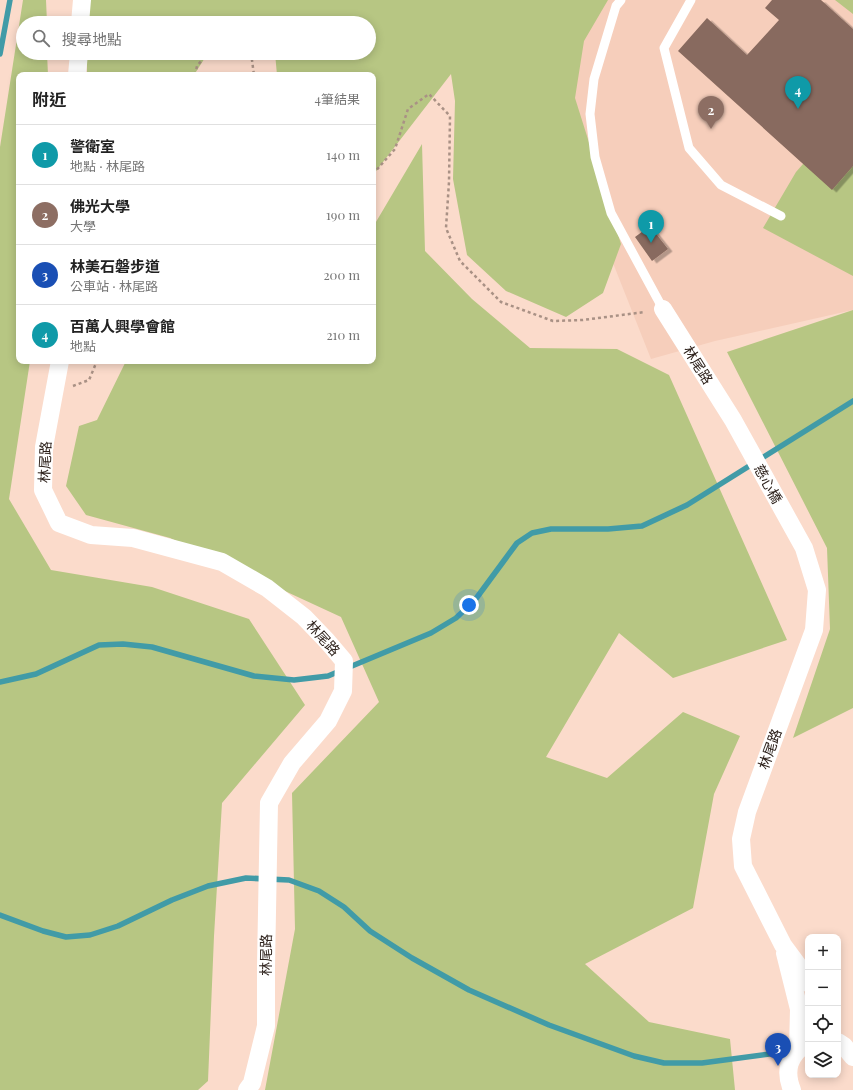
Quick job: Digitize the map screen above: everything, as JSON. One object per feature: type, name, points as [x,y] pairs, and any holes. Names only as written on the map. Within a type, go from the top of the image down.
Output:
[{"type":"street","points":[[81,16],[82,0]]},
{"type":"street","points":[[77,72],[78,60]]},
{"type":"street","name":"林尾路","points":[[663,309],[733,420]]},
{"type":"street","name":"林尾路","points":[[59,364],[44,447],[43,490],[59,523],[91,535],[133,538],[222,562],[267,588],[304,617],[344,661],[343,691],[328,721],[292,763],[270,803],[266,1026],[252,1083],[247,1090]]},
{"type":"street","name":"慈心橋","points":[[733,420],[804,548]]},
{"type":"street","name":"林尾路","points":[[804,548],[817,590],[814,630],[747,812],[741,839],[743,866],[783,945],[805,976]]},
{"type":"street","name":"林尾路","points":[[783,945],[799,1009],[803,1046]]},
{"type":"street","points":[[841,1044],[853,1057]]},
{"type":"street","points":[[792,1090],[788,1070],[791,1058],[803,1046]]},
{"type":"lane","points":[[621,0],[616,6],[594,79],[590,114],[595,156],[611,213],[663,309]]},
{"type":"lane","points":[[691,0],[664,48],[689,148],[721,185],[781,216]]},
{"type":"path","points":[[195,72],[197,66],[202,60]]},
{"type":"path","points":[[252,60],[254,72]]},
{"type":"path","points":[[376,171],[396,149],[408,109],[429,94],[450,116],[446,228],[460,261],[502,302],[553,321],[583,320],[663,309]]},
{"type":"path","points":[[54,394],[89,380],[96,364]]},
{"type":"shaded area","points":[[588,0],[853,0],[853,310],[715,341],[651,359],[586,195],[552,63]]},
{"type":"green space","points":[[23,0],[46,0],[47,16],[20,16]]},
{"type":"green space","points":[[87,0],[608,0],[584,41],[575,98],[621,244],[603,293],[566,317],[506,291],[467,255],[453,179],[455,101],[451,74],[376,171],[376,72],[277,72],[276,60],[376,60],[376,16],[87,16]]},
{"type":"green space","points":[[835,0],[853,0],[853,14]]},
{"type":"green space","points":[[16,45],[16,60],[47,60],[48,72],[16,72],[16,364],[30,364],[9,499],[51,570],[152,587],[249,619],[305,705],[222,803],[214,936],[208,1081],[198,1090],[0,1090],[0,147]]},
{"type":"green space","points":[[87,60],[204,60],[196,72],[87,72]]},
{"type":"green space","points":[[422,144],[425,251],[472,299],[530,348],[617,349],[669,375],[787,640],[673,678],[619,633],[546,757],[607,778],[683,712],[740,736],[714,794],[693,908],[585,964],[649,1022],[730,1039],[735,1090],[265,1090],[295,929],[292,793],[379,702],[341,617],[170,538],[86,515],[66,486],[79,426],[97,420],[125,364],[376,364],[376,222]]},
{"type":"green space","points":[[803,164],[853,166],[853,276],[763,228],[796,172]]},
{"type":"green space","points":[[853,310],[853,708],[793,738],[830,629],[827,548],[727,352]]},
{"type":"building","points":[[772,0],[821,0],[853,29],[853,166],[832,190],[678,51],[707,18],[747,55],[779,20],[765,8]]},
{"type":"building","points":[[650,226],[668,249],[652,261],[635,237]]},
{"type":"waterway","points":[[0,54],[10,0]]},
{"type":"waterway","points":[[0,682],[36,674],[99,645],[123,644],[152,647],[254,676],[294,680],[328,676],[431,633],[456,618],[475,600],[517,543],[532,533],[551,529],[608,529],[642,526],[687,505],[853,401]]},
{"type":"waterway","points":[[0,915],[43,931],[66,937],[90,935],[118,926],[172,900],[208,886],[246,878],[289,880],[319,891],[344,907],[370,931],[412,958],[469,990],[549,1025],[634,1056],[664,1063],[702,1063],[792,1051]]},
{"type":"place","name":"百萬人興學會館","points":[[798,109]]},
{"type":"place","name":"佛光大學","points":[[711,129]]},
{"type":"place","name":"警衛室","points":[[651,243]]},
{"type":"place","name":"林美石磐步道","points":[[778,1066]]}]
